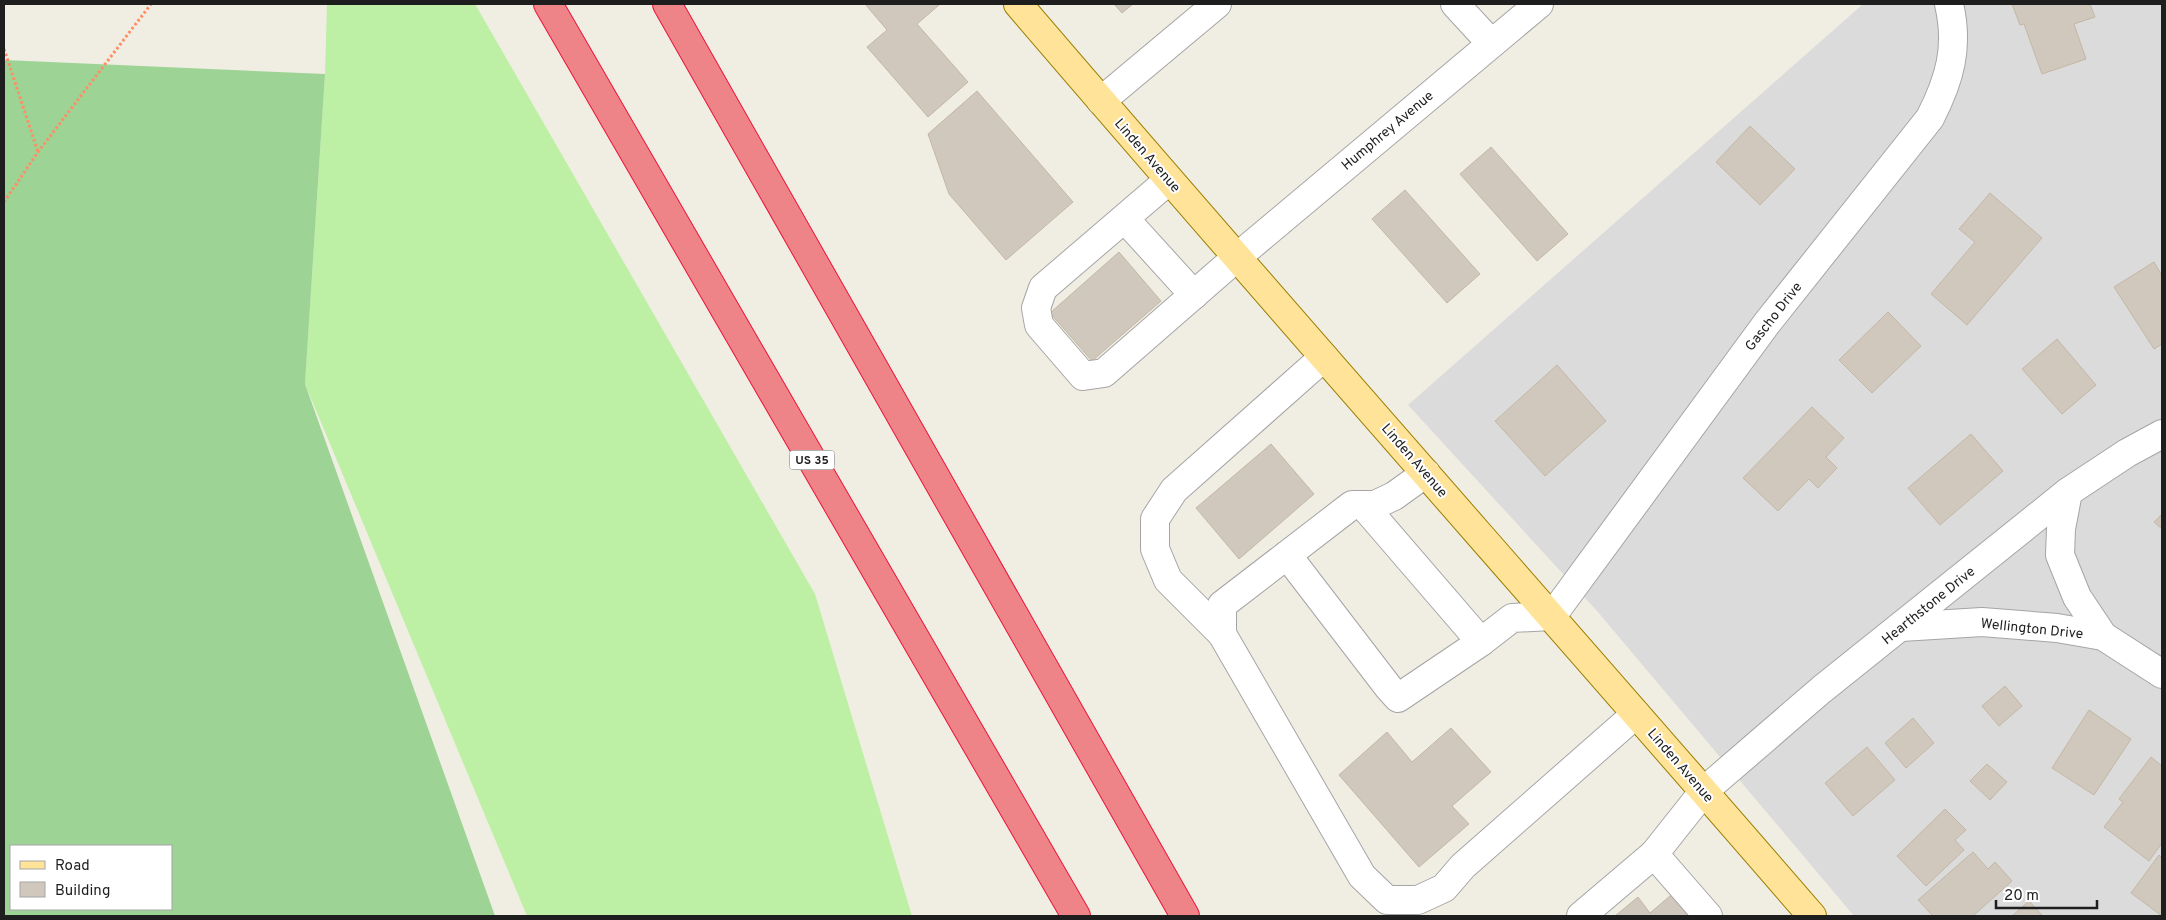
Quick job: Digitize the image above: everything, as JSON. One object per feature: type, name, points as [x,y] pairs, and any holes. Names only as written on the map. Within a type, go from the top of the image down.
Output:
[{"type":"highway","name":"US 35","points":[[548,4],[1076,916]]},
{"type":"highway","points":[[667,4],[1185,916]]},
{"type":"main road","name":"Linden Avenue","points":[[1018,4],[1236,258],[1552,616],[1812,916]]},
{"type":"street","points":[[1101,101],[1217,4]]},
{"type":"street","points":[[1456,4],[1491,42]]},
{"type":"street","name":"Humphrey Avenue","points":[[1125,219],[1043,288],[1036,308],[1039,325],[1083,376],[1104,373],[1236,258],[1491,42],[1539,4]]},
{"type":"street","name":"Gascho Drive","points":[[1552,616],[1767,323],[1930,118],[1944,90],[1954,50],[1952,19],[1948,4]]},
{"type":"street","points":[[1169,180],[1125,219],[1194,296]]},
{"type":"street","points":[[1324,357],[1174,490],[1155,519],[1155,549],[1168,580],[1222,634],[1362,876],[1388,900],[1418,900],[1444,888],[1463,866],[1636,714]]},
{"type":"street","name":"Hearthstone Drive","points":[[1580,916],[1654,854],[1704,791],[1822,690],[2068,492],[2127,453],[2162,434]]},
{"type":"street","points":[[1222,634],[1222,605],[1352,505],[1375,505],[1394,496],[1426,473]]},
{"type":"street","name":"Wellington Drive","points":[[2068,492],[2061,529],[2060,555],[2076,597],[2103,636],[2162,674]]},
{"type":"street","points":[[1363,505],[1481,642]]},
{"type":"street","points":[[1287,555],[1398,698],[1481,642],[1512,618],[1552,616]]},
{"type":"street","name":"Wellington Drive","points":[[1901,627],[1982,622],[2057,628],[2103,636]]},
{"type":"street","points":[[1654,854],[1708,916]]},
{"type":"path","points":[[4,202],[38,152],[151,4]]},
{"type":"path","points":[[4,49],[38,152]]},
{"type":"shaded area","points":[[1863,4],[2162,4],[2162,916],[1854,916],[1597,611],[1408,405]]},
{"type":"green space","points":[[327,4],[475,4],[815,594],[912,916],[527,916],[305,384],[325,74]]},
{"type":"green space","points":[[4,60],[325,74],[305,384],[495,916],[4,916]]},
{"type":"building","points":[[865,4],[939,5],[917,24],[968,82],[928,117],[867,47],[887,30]]},
{"type":"building","points":[[1114,4],[1133,4],[1122,13]]},
{"type":"building","points":[[2012,4],[2090,4],[2095,17],[2074,24],[2086,59],[2042,74],[2024,24],[2020,25]]},
{"type":"building","points":[[977,91],[1073,202],[1006,260],[949,194],[928,134]]},
{"type":"building","points":[[1750,126],[1795,169],[1760,205],[1716,162]]},
{"type":"building","points":[[1491,147],[1568,234],[1537,261],[1460,174]]},
{"type":"building","points":[[1405,190],[1480,274],[1447,303],[1372,219]]},
{"type":"building","points":[[1990,193],[2042,238],[1967,325],[1931,294],[1975,242],[1959,229]]},
{"type":"building","points":[[1119,252],[1161,301],[1092,361],[1050,313]]},
{"type":"building","points":[[2154,262],[2162,276],[2162,344],[2154,349],[2114,287]]},
{"type":"building","points":[[1888,312],[1921,346],[1872,393],[1839,360]]},
{"type":"building","points":[[2057,339],[2096,385],[2062,414],[2022,369]]},
{"type":"building","points":[[1557,365],[1606,421],[1545,476],[1495,421]]},
{"type":"building","points":[[1812,407],[1844,438],[1826,457],[1837,468],[1818,488],[1809,479],[1778,511],[1743,478]]},
{"type":"building","points":[[1971,434],[2003,471],[1940,525],[1908,488]]},
{"type":"building","points":[[1271,444],[1314,494],[1239,559],[1196,508]]},
{"type":"building","points":[[2162,514],[2162,529],[2154,522]]},
{"type":"building","points":[[2005,686],[2022,706],[1999,726],[1982,706]]},
{"type":"building","points":[[2089,710],[2131,739],[2094,795],[2052,768]]},
{"type":"building","points":[[1913,718],[1934,743],[1906,768],[1885,743]]},
{"type":"building","points":[[1451,728],[1491,772],[1452,806],[1469,824],[1419,867],[1339,775],[1387,732],[1412,762]]},
{"type":"building","points":[[1867,747],[1895,780],[1853,816],[1825,783]]},
{"type":"building","points":[[2151,757],[2162,766],[2162,843],[2149,861],[2104,827],[2123,802],[2119,799]]},
{"type":"building","points":[[1987,764],[2007,782],[1990,800],[1970,781]]},
{"type":"building","points":[[1945,809],[1966,830],[1955,840],[1964,850],[1926,886],[1897,856]]},
{"type":"building","points":[[1973,852],[1988,869],[1995,862],[2012,881],[1973,916],[1933,916],[1918,900]]},
{"type":"building","points":[[2159,855],[2162,858],[2162,916],[2131,893]]},
{"type":"building","points":[[1677,890],[1699,916],[1615,916],[1638,897],[1650,913]]},
{"type":"building","points":[[2029,901],[2043,916],[2012,916]]}]
